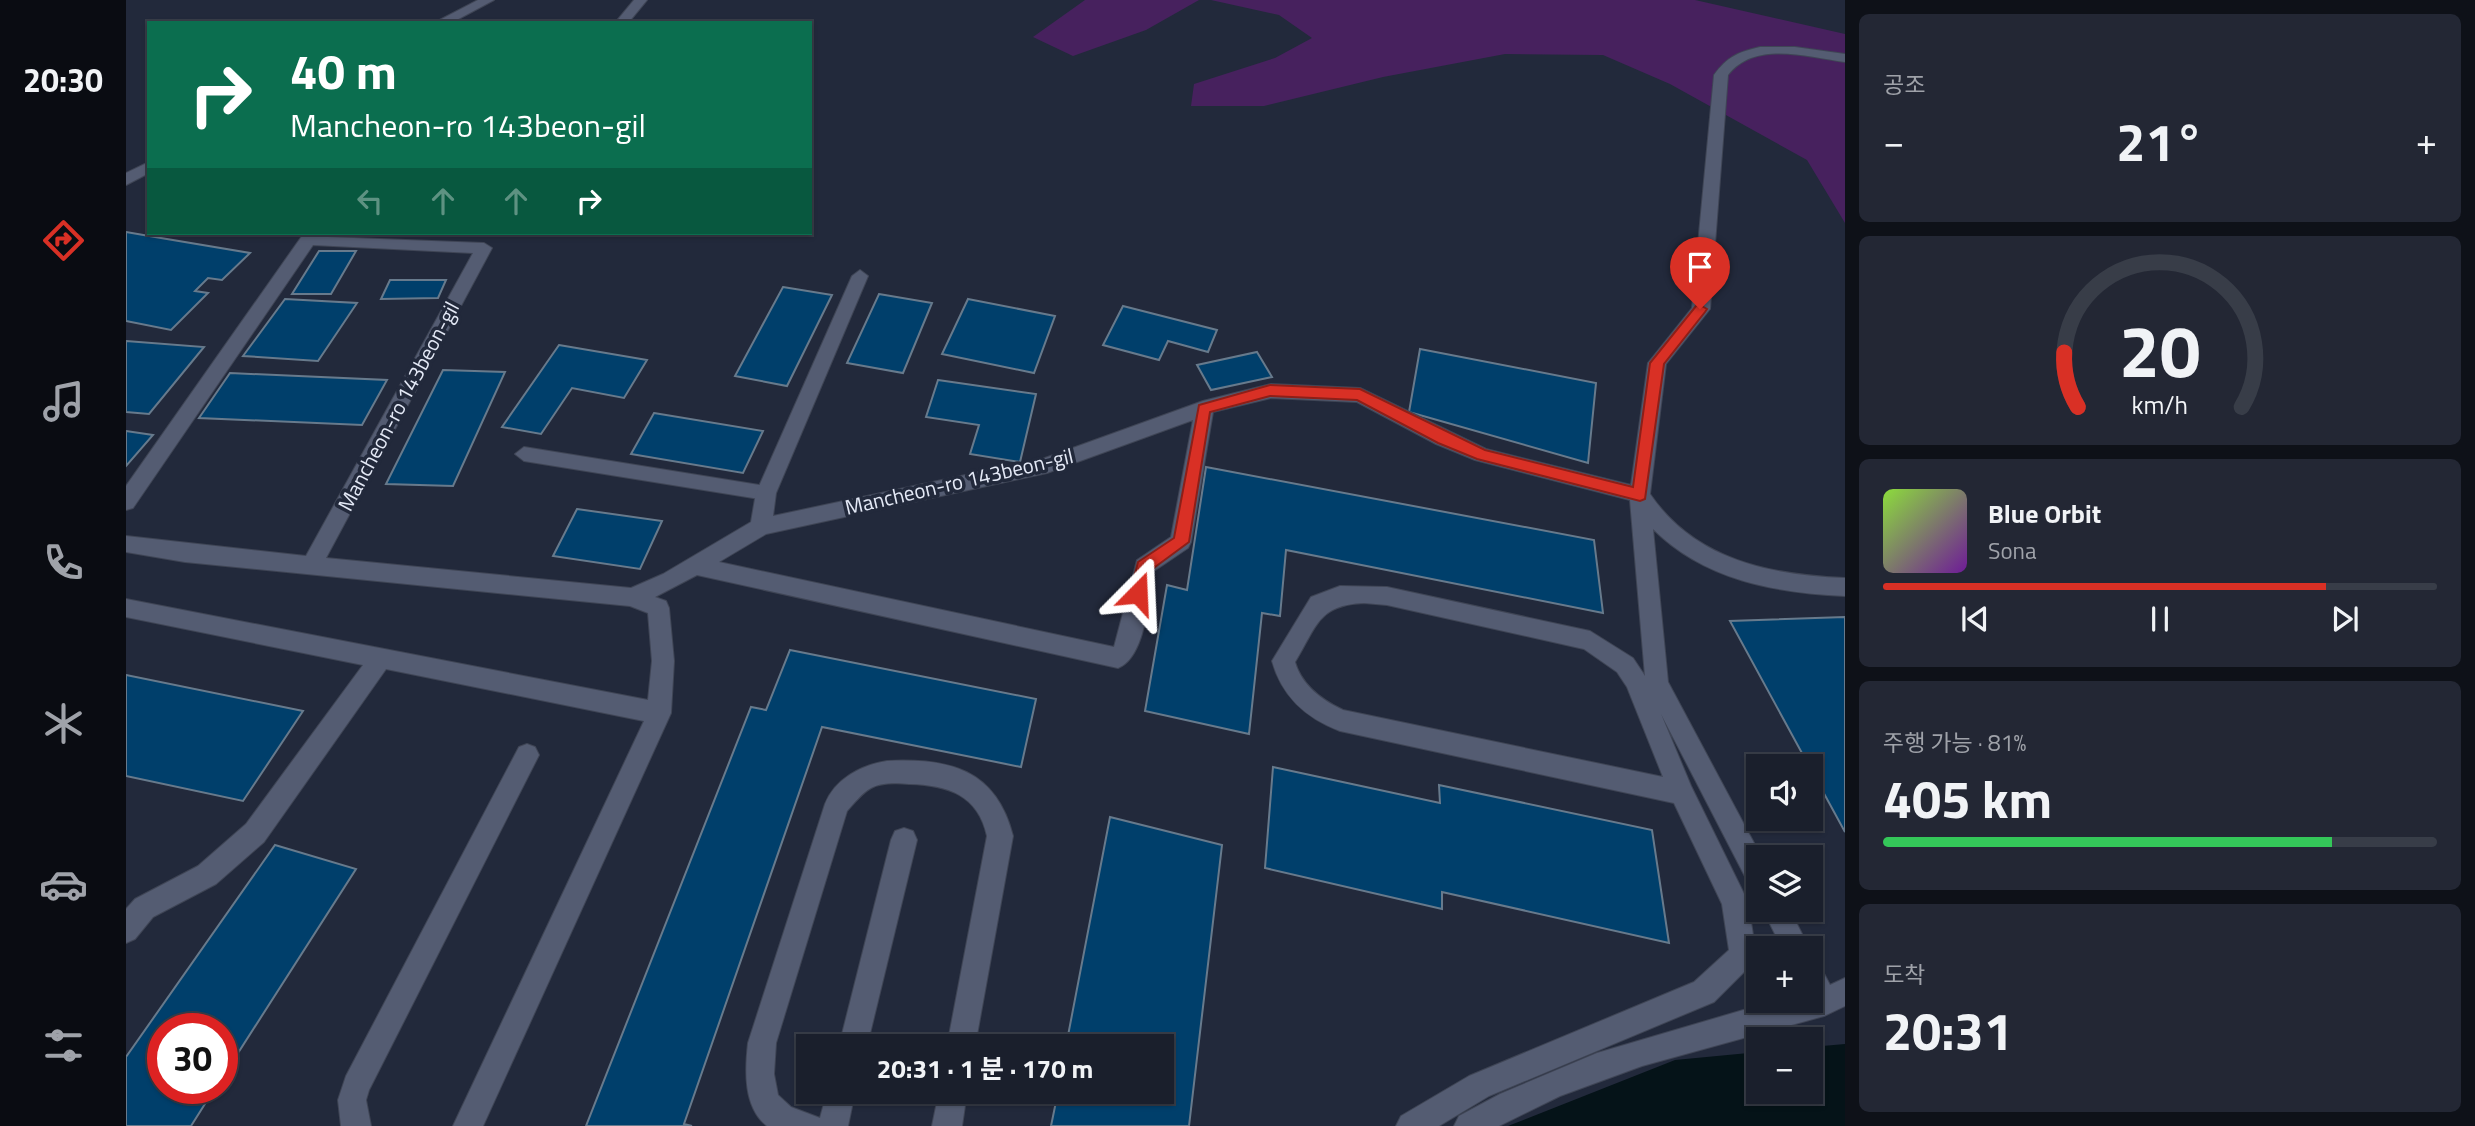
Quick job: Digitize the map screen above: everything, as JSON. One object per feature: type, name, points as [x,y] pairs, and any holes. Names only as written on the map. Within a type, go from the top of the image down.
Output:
[{"type":"street","points":[[444,21],[488,0]]},
{"type":"street","points":[[623,21],[641,0]]},
{"type":"street","points":[[1746,852],[1657,683],[1640,495],[1657,363],[1700,309],[1721,75],[1726,65],[1737,57],[1755,51],[1776,50],[1845,58]]},
{"type":"street","points":[[126,159],[147,166]]},
{"type":"street","points":[[126,180],[147,167]]},
{"type":"street","name":"Mancheon-ro 143beon-gil","points":[[126,502],[308,240],[484,248],[312,565]]},
{"type":"street","points":[[761,527],[766,493],[860,276]]},
{"type":"street","name":"Mancheon-ro 143beon-gil","points":[[632,597],[696,566],[761,527],[1047,465],[1204,409],[1270,390],[1360,395],[1443,439],[1482,455],[1640,495]]},
{"type":"street","points":[[696,566],[1118,658],[1128,647],[1144,566],[1181,542],[1204,409]]},
{"type":"street","points":[[1640,495],[1661,525],[1711,558],[1775,581],[1806,586],[1845,587]]},
{"type":"street","points":[[126,544],[632,597],[658,608],[663,661],[659,713],[468,1126]]},
{"type":"street","points":[[1411,1126],[1479,1086],[1704,992],[1743,955],[1735,902],[1682,793],[1636,681],[1625,664],[1590,641],[1387,596],[1340,595],[1319,604],[1283,661],[1287,680],[1320,710],[1340,720],[1682,793]]},
{"type":"street","points":[[126,608],[659,713]]},
{"type":"street","points":[[126,930],[135,906],[207,875],[255,833],[380,659]]},
{"type":"street","points":[[356,1126],[352,1100],[356,1086],[527,755]]},
{"type":"street","points":[[809,1126],[781,1119],[769,1105],[759,1067],[762,1043],[837,804],[866,778],[902,770],[965,782],[987,803],[996,818],[1000,836],[963,1034]]},
{"type":"street","points":[[856,1034],[904,840]]},
{"type":"street","points":[[1469,1126],[1502,1107],[1665,1043],[1831,994]]},
{"type":"street","points":[[833,1126],[838,1104]]},
{"type":"street","points":[[947,1126],[951,1104]]},
{"type":"lane","points":[[524,454],[766,493]]},
{"type":"shaded area","points":[[1085,0],[1199,0],[1146,30],[1073,56],[1033,37]]},
{"type":"shaded area","points":[[1211,0],[1695,0],[1845,34],[1845,223],[1807,160],[1670,84],[1603,55],[1505,54],[1383,77],[1264,106],[1191,106],[1194,84],[1275,58],[1312,38],[1279,15]]},
{"type":"shaded area","points":[[1845,1044],[1845,1126],[1508,1126],[1675,1060],[1746,1053],[1746,1104],[1823,1104],[1823,1046]]},
{"type":"building","points":[[126,232],[250,253],[222,280],[208,278],[195,291],[208,293],[171,330],[126,321]]},
{"type":"building","points":[[319,251],[356,251],[331,294],[292,294]]},
{"type":"building","points":[[390,280],[446,280],[438,298],[381,299]]},
{"type":"building","points":[[783,287],[832,295],[787,386],[735,376]]},
{"type":"building","points":[[879,294],[932,303],[903,373],[847,363]]},
{"type":"building","points":[[285,299],[357,303],[318,361],[243,356]]},
{"type":"building","points":[[968,299],[1055,316],[1034,373],[942,354]]},
{"type":"building","points":[[1123,306],[1217,330],[1208,352],[1168,341],[1159,360],[1103,345]]},
{"type":"building","points":[[126,341],[204,347],[149,414],[126,412]]},
{"type":"building","points":[[559,345],[647,360],[624,398],[572,388],[541,434],[502,427]]},
{"type":"building","points":[[1420,349],[1596,383],[1588,463],[1409,412]]},
{"type":"building","points":[[1257,352],[1272,377],[1211,390],[1197,365]]},
{"type":"building","points":[[443,370],[505,372],[453,486],[386,484]]},
{"type":"building","points":[[230,373],[387,380],[362,425],[199,418]]},
{"type":"building","points":[[938,380],[1036,394],[1020,462],[970,454],[979,425],[926,417]]},
{"type":"building","points":[[654,413],[763,431],[743,473],[631,454]]},
{"type":"building","points":[[126,431],[153,435],[126,466]]},
{"type":"building","points":[[1206,467],[1594,540],[1603,613],[1286,550],[1280,616],[1262,613],[1249,734],[1145,711],[1167,585],[1187,590]]},
{"type":"building","points":[[577,509],[662,521],[640,569],[553,556]]},
{"type":"building","points":[[1845,617],[1845,832],[1823,792],[1823,754],[1802,754],[1730,621]]},
{"type":"building","points":[[790,650],[1036,699],[1021,767],[822,727],[684,1124],[692,1126],[586,1126],[751,707],[766,710]]},
{"type":"building","points":[[126,675],[303,711],[243,801],[126,776]]},
{"type":"building","points":[[1273,767],[1440,803],[1439,785],[1652,830],[1669,943],[1442,892],[1442,909],[1265,868]]},
{"type":"building","points":[[1110,817],[1222,845],[1189,1126],[1051,1126],[1056,1104],[1174,1104],[1174,1034],[1068,1034]]},
{"type":"building","points":[[275,845],[356,869],[238,1053],[238,1013],[157,1013]]},
{"type":"building","points":[[147,1027],[147,1104],[205,1104],[191,1126],[126,1126],[126,1057]]},
{"type":"route","points":[[1138,593],[1144,566],[1181,542],[1204,409],[1230,399],[1270,390],[1360,395],[1382,404],[1443,439],[1482,455],[1640,495],[1657,363],[1700,309]]}]
